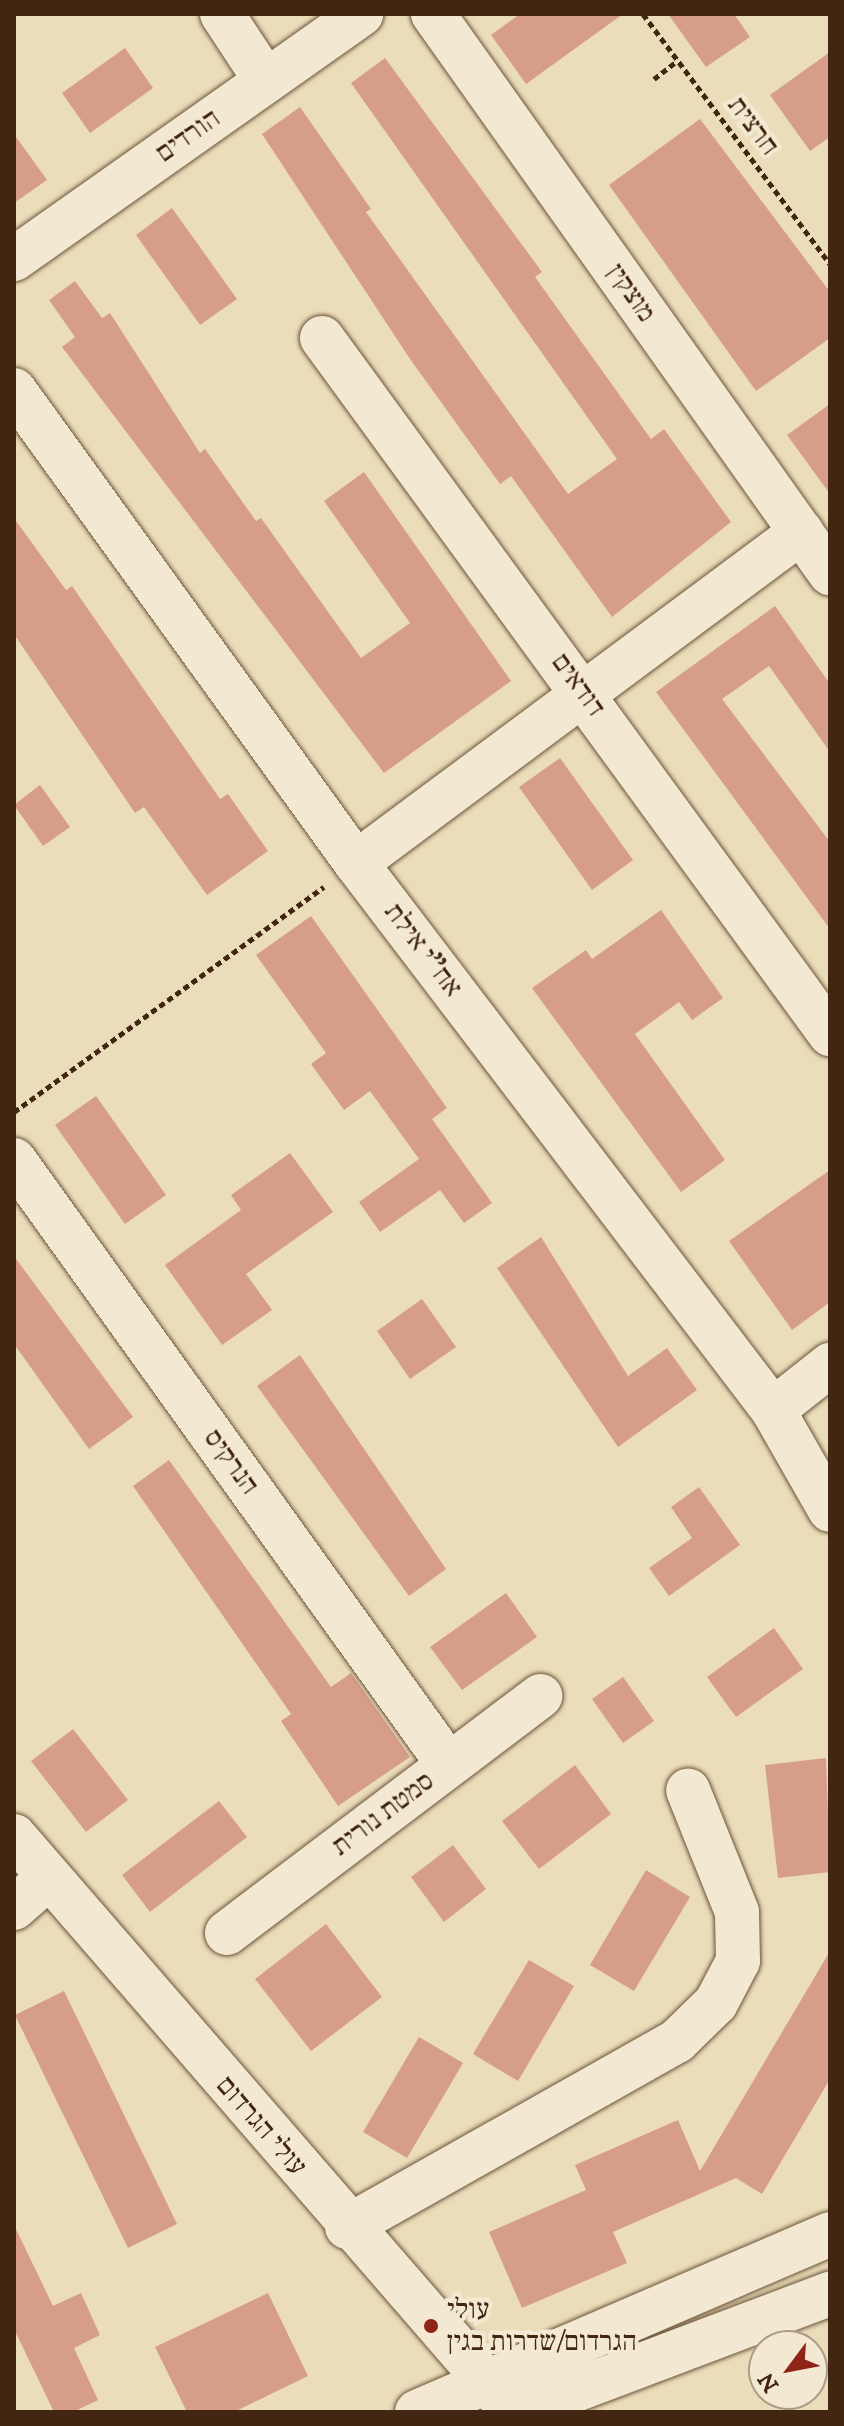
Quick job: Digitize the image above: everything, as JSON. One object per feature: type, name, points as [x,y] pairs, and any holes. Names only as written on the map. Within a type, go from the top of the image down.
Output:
[{"type":"street","points":[[222,14],[266,81]]},
{"type":"street","name":"הורדים","points":[[14,259],[361,14]]},
{"type":"street","name":"מוצקין","points":[[433,14],[830,573]]},
{"type":"street","name":"דודאים","points":[[322,338],[585,693],[830,1034]]},
{"type":"street","name":"אח\"י אילת","points":[[14,390],[356,863],[773,1410],[830,1510]]},
{"type":"street","points":[[356,863],[801,532]]},
{"type":"street","name":"הנרקיס","points":[[14,1160],[448,1764]]},
{"type":"street","points":[[773,1410],[830,1365]]},
{"type":"street","name":"סמטת נורית","points":[[227,1933],[540,1696]]},
{"type":"street","points":[[347,2227],[677,2041],[716,2003],[738,1961],[737,1912],[688,1790]]},
{"type":"street","name":"עולי הגרדום","points":[[14,1836],[347,2227],[506,2401]]},
{"type":"street","points":[[14,1908],[48,1878]]},
{"type":"street","points":[[506,2401],[830,2234]]},
{"type":"street","points":[[417,2412],[506,2401],[830,2294]]},
{"type":"path","name":"חרצית","points":[[643,14],[830,264]]},
{"type":"path","points":[[654,79],[677,61]]},
{"type":"path","points":[[14,1112],[356,863]]},
{"type":"building","points":[[520,14],[623,14],[526,84],[491,35]]},
{"type":"building","points":[[668,14],[734,14],[750,37],[706,67]]},
{"type":"building","points":[[125,48],[153,88],[90,133],[62,93]]},
{"type":"building","points":[[830,52],[830,137],[810,151],[770,95]]},
{"type":"building","points":[[385,58],[542,272],[535,277],[651,439],[664,429],[731,522],[612,617],[511,476],[500,484],[410,359],[262,134],[300,107],[371,209],[366,212],[568,494],[617,459],[351,83]]},
{"type":"building","points":[[700,119],[830,292],[830,338],[756,391],[609,185]]},
{"type":"building","points":[[14,134],[47,180],[14,203]]},
{"type":"building","points":[[172,208],[237,299],[200,325],[136,235]]},
{"type":"building","points":[[75,281],[102,318],[110,313],[200,453],[205,449],[256,521],[261,518],[361,658],[410,623],[324,501],[364,472],[511,681],[384,773],[62,347],[75,337],[49,300]]},
{"type":"building","points":[[830,404],[830,494],[787,435]]},
{"type":"building","points":[[14,518],[66,590],[72,586],[220,799],[228,794],[268,851],[207,895],[144,807],[135,813],[14,634]]},
{"type":"building","points":[[775,606],[830,684],[830,752],[769,666],[722,699],[830,842],[830,929],[656,692]]},
{"type":"building","points":[[560,758],[633,860],[592,890],[519,787]]},
{"type":"building","points":[[40,785],[70,827],[43,846],[14,805]]},
{"type":"building","points":[[661,910],[723,998],[692,1020],[679,1002],[635,1034],[725,1160],[681,1192],[532,988],[586,950],[592,959]]},
{"type":"building","points":[[311,916],[447,1108],[432,1119],[492,1203],[464,1223],[440,1190],[380,1232],[359,1202],[419,1159],[370,1091],[344,1110],[311,1064],[326,1053],[256,955]]},
{"type":"building","points":[[96,1096],[166,1195],[125,1224],[55,1125]]},
{"type":"building","points":[[290,1153],[333,1212],[246,1274],[272,1310],[222,1345],[165,1265],[241,1210],[231,1195]]},
{"type":"building","points":[[830,1170],[830,1302],[792,1330],[729,1241]]},
{"type":"building","points":[[541,1237],[628,1376],[667,1348],[697,1390],[618,1447],[497,1268]]},
{"type":"building","points":[[14,1256],[133,1417],[89,1449],[14,1344]]},
{"type":"building","points":[[422,1299],[456,1347],[410,1379],[377,1331]]},
{"type":"building","points":[[300,1355],[446,1569],[409,1596],[257,1386]]},
{"type":"building","points":[[169,1460],[331,1687],[351,1673],[410,1757],[338,1806],[281,1721],[291,1714],[133,1486]]},
{"type":"building","points":[[699,1487],[740,1545],[669,1596],[649,1568],[692,1538],[671,1507]]},
{"type":"building","points":[[506,1593],[537,1637],[462,1690],[430,1647]]},
{"type":"building","points":[[774,1628],[803,1669],[736,1717],[707,1677]]},
{"type":"building","points":[[623,1677],[654,1721],[623,1743],[592,1699]]},
{"type":"building","points":[[73,1729],[128,1800],[86,1832],[31,1761]]},
{"type":"building","points":[[826,1758],[830,1872],[778,1878],[765,1765]]},
{"type":"building","points":[[575,1765],[611,1814],[539,1869],[502,1821]]},
{"type":"building","points":[[219,1801],[247,1837],[150,1912],[122,1875]]},
{"type":"building","points":[[453,1845],[486,1889],[444,1922],[411,1877]]},
{"type":"building","points":[[646,1870],[690,1897],[634,1991],[590,1965]]},
{"type":"building","points":[[326,1924],[382,1997],[311,2051],[255,1979]]},
{"type":"building","points":[[830,1951],[830,2079],[762,2194],[736,2178],[613,2232],[627,2263],[522,2308],[489,2232],[586,2190],[575,2165],[678,2120],[700,2171]]},
{"type":"building","points":[[529,1960],[574,1986],[518,2081],[473,2054]]},
{"type":"building","points":[[64,1991],[177,2224],[128,2248],[15,2015]]},
{"type":"building","points":[[419,2037],[463,2063],[407,2158],[363,2132]]},
{"type":"building","points":[[14,2225],[53,2306],[81,2293],[100,2335],[74,2348],[98,2400],[73,2412],[54,2412],[14,2329]]},
{"type":"building","points":[[268,2293],[308,2376],[234,2412],[187,2412],[155,2347]]},
{"type":"place","name":"עולי הגרדום/שדרות בגין","points":[[431,2326]]}]
